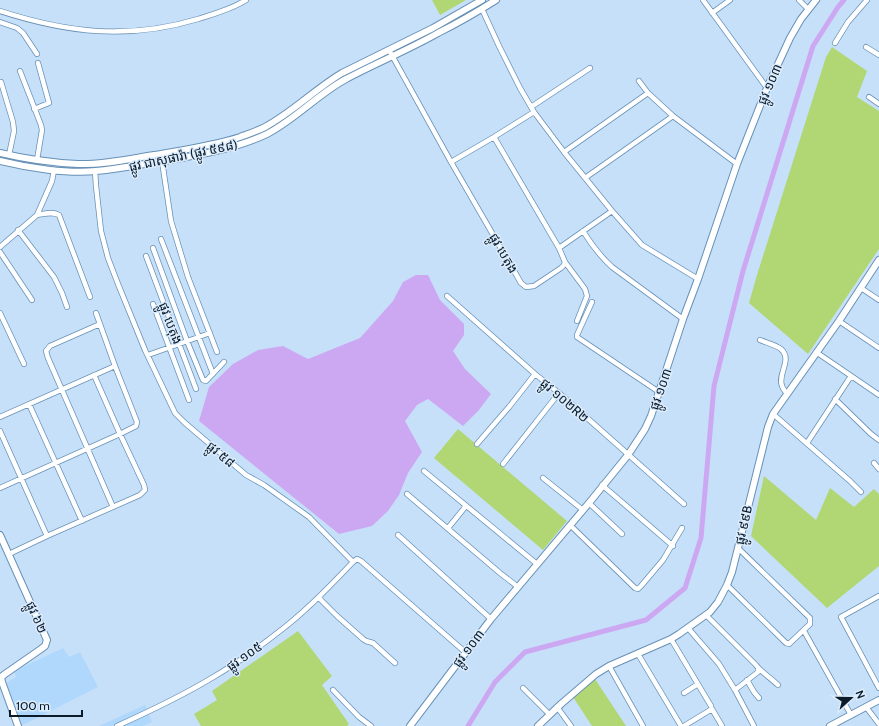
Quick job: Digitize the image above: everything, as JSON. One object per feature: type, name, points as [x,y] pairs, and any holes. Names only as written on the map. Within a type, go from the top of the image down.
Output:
[{"type":"street","points":[[0,11],[27,20],[61,27],[88,31],[129,32],[183,24],[214,14],[240,4],[246,0]]},
{"type":"street","name":"ផ្លូវ ជាសុផារ៉ា (ផ្លូវ ៥៩៨)","points":[[0,153],[37,160],[94,164],[188,150],[232,139],[264,127],[294,108],[328,81],[434,28],[482,0]]},
{"type":"street","name":"ផ្លូវ ជាសុផារ៉ា (ផ្លូវ ៥៩៨)","points":[[0,161],[54,170],[78,172],[95,171],[189,157],[235,146],[267,133],[288,120],[332,87],[437,34],[496,0]]},
{"type":"street","points":[[703,0],[767,88]]},
{"type":"street","points":[[712,13],[730,0]]},
{"type":"street","points":[[799,0],[808,9]]},
{"type":"street","name":"ផ្លូវ ១០៣","points":[[410,726],[491,619],[628,455],[645,429],[651,416],[683,318],[698,279],[737,164],[767,88],[790,38],[808,9],[816,0]]},
{"type":"street","points":[[835,43],[848,22],[867,0]]},
{"type":"street","points":[[482,9],[531,107],[564,152],[642,245],[698,279]]},
{"type":"street","points":[[0,22],[17,28],[23,33],[37,54]]},
{"type":"street","points":[[866,47],[879,55]]},
{"type":"street","name":"ផ្លូវ បេតុង","points":[[389,50],[450,162],[521,283],[526,287],[534,286],[561,268],[565,262]]},
{"type":"street","points":[[34,109],[49,103],[38,63]]},
{"type":"street","points":[[531,107],[590,68]]},
{"type":"street","points":[[20,71],[42,130],[37,160]]},
{"type":"street","points":[[639,81],[648,93],[673,116],[737,164]]},
{"type":"street","points":[[1,82],[13,122],[14,131],[9,155]]},
{"type":"street","points":[[564,152],[648,93]]},
{"type":"street","points":[[869,97],[879,104]]},
{"type":"street","points":[[450,162],[534,112]]},
{"type":"street","points":[[585,178],[673,116]]},
{"type":"street","points":[[494,137],[559,248],[565,262],[585,289],[587,296],[577,321]]},
{"type":"street","points":[[162,161],[171,221],[188,277],[217,352]]},
{"type":"street","points":[[0,247],[37,215],[52,181],[54,170]]},
{"type":"street","name":"ផ្លូវ ៥៨","points":[[95,171],[101,231],[108,258],[145,350],[175,413],[246,474],[274,492],[309,518],[353,562],[357,559],[361,561],[465,652]]},
{"type":"street","points":[[559,248],[612,211]]},
{"type":"street","points":[[37,215],[56,213],[59,216],[90,297]]},
{"type":"street","points":[[18,230],[54,277],[67,307]]},
{"type":"street","points":[[583,231],[592,246],[605,261],[683,318]]},
{"type":"street","points":[[161,239],[212,374]]},
{"type":"street","points":[[152,248],[203,380],[206,380],[224,362]]},
{"type":"street","points":[[0,252],[32,300]]},
{"type":"street","name":"ផ្លូវ បេតុង","points":[[146,256],[196,389]]},
{"type":"street","name":"ផ្លូវ ៩៩B","points":[[538,726],[557,707],[596,674],[609,666],[671,639],[710,612],[718,602],[732,572],[751,491],[768,427],[773,414],[839,321],[879,260]]},
{"type":"street","points":[[151,271],[160,268]]},
{"type":"street","points":[[861,288],[879,300]]},
{"type":"street","name":"ផ្លូវ ១០២R២","points":[[447,296],[684,504]]},
{"type":"street","points":[[592,302],[577,335],[578,337],[659,392]]},
{"type":"street","points":[[153,304],[189,400]]},
{"type":"street","points":[[0,313],[24,364]]},
{"type":"street","points":[[0,488],[136,426],[137,422],[96,313]]},
{"type":"street","points":[[839,321],[879,348]]},
{"type":"street","points":[[100,324],[50,346],[46,351],[113,507]]},
{"type":"street","points":[[148,355],[210,333]]},
{"type":"street","points":[[760,340],[779,348],[784,353],[785,364],[781,381],[782,386],[788,394]]},
{"type":"street","points":[[816,352],[879,395]]},
{"type":"street","points":[[0,417],[115,366]]},
{"type":"street","points":[[476,444],[509,407],[535,374]]},
{"type":"street","points":[[9,554],[140,495],[145,490],[94,375]]},
{"type":"street","points":[[807,442],[851,376]]},
{"type":"street","points":[[503,464],[559,393]]},
{"type":"street","points":[[835,400],[879,440]]},
{"type":"street","points":[[29,404],[82,521]]},
{"type":"street","points":[[773,414],[807,442],[861,492]]},
{"type":"street","points":[[0,431],[47,536]]},
{"type":"street","points":[[874,463],[879,469]]},
{"type":"street","points":[[424,471],[537,564]]},
{"type":"street","points":[[543,478],[583,510]]},
{"type":"street","points":[[602,485],[673,546]]},
{"type":"street","points":[[407,494],[518,587]]},
{"type":"street","points":[[589,503],[622,534]]},
{"type":"street","points":[[448,528],[466,506]]},
{"type":"street","points":[[570,525],[638,589],[663,560],[673,546],[682,528]]},
{"type":"street","name":"ផ្លូវ ៦២","points":[[0,535],[47,640],[42,649],[1,677],[18,726]]},
{"type":"street","points":[[398,535],[491,619]]},
{"type":"street","points":[[727,585],[786,643],[789,644],[810,624],[810,618],[738,548]]},
{"type":"street","name":"ផ្លូវ ១០៥","points":[[117,726],[125,724],[209,680],[247,655],[285,627],[319,598],[353,562]]},
{"type":"street","points":[[879,596],[841,617],[879,688]]},
{"type":"street","points":[[319,598],[363,639],[373,642],[395,663]]},
{"type":"street","points":[[706,615],[758,669],[778,685]]},
{"type":"street","points":[[688,628],[719,664],[754,726]]},
{"type":"street","points":[[804,631],[851,715]]},
{"type":"street","points":[[671,639],[711,706]]},
{"type":"street","points":[[638,654],[683,726],[712,709],[722,726]]},
{"type":"street","points":[[609,666],[643,726]]},
{"type":"street","points":[[735,690],[758,672],[758,669]]},
{"type":"street","points":[[747,680],[759,698]]},
{"type":"street","points":[[684,693],[698,684]]},
{"type":"street","points":[[523,688],[550,715]]},
{"type":"street","points":[[333,690],[371,726]]},
{"type":"street","points":[[833,725],[879,700]]},
{"type":"street","points":[[557,707],[571,726]]},
{"type":"street","points":[[866,707],[879,724]]},
{"type":"shaded area","points":[[416,275],[428,275],[440,300],[464,324],[464,335],[453,351],[465,369],[491,394],[479,410],[463,426],[428,399],[417,405],[405,421],[422,452],[408,473],[399,495],[388,511],[372,526],[339,534],[199,421],[209,387],[233,364],[258,350],[283,346],[308,359],[360,338],[393,301],[403,282]]},
{"type":"shaded area","points":[[63,648],[69,657],[80,652],[98,687],[19,726],[3,685],[16,677],[14,671]]},
{"type":"shaded area","points":[[145,705],[152,722],[143,726],[99,726]]},
{"type":"green space","points":[[432,0],[466,0],[440,15]]},
{"type":"green space","points":[[832,47],[867,71],[857,97],[879,111],[879,249],[808,354],[749,303],[826,57]]},
{"type":"green space","points":[[458,429],[567,521],[543,550],[434,458]]},
{"type":"green space","points":[[764,476],[816,520],[830,488],[854,507],[874,489],[879,494],[879,566],[827,608],[751,536]]},
{"type":"green space","points":[[298,631],[332,676],[322,685],[349,724],[347,726],[201,726],[194,714],[217,700],[212,691]]},
{"type":"green space","points":[[595,679],[626,726],[592,726],[573,697]]},
{"type":"waterway","points":[[468,726],[495,682],[525,652],[646,620],[685,588],[701,538],[714,386],[743,271],[813,46],[844,0]]}]
